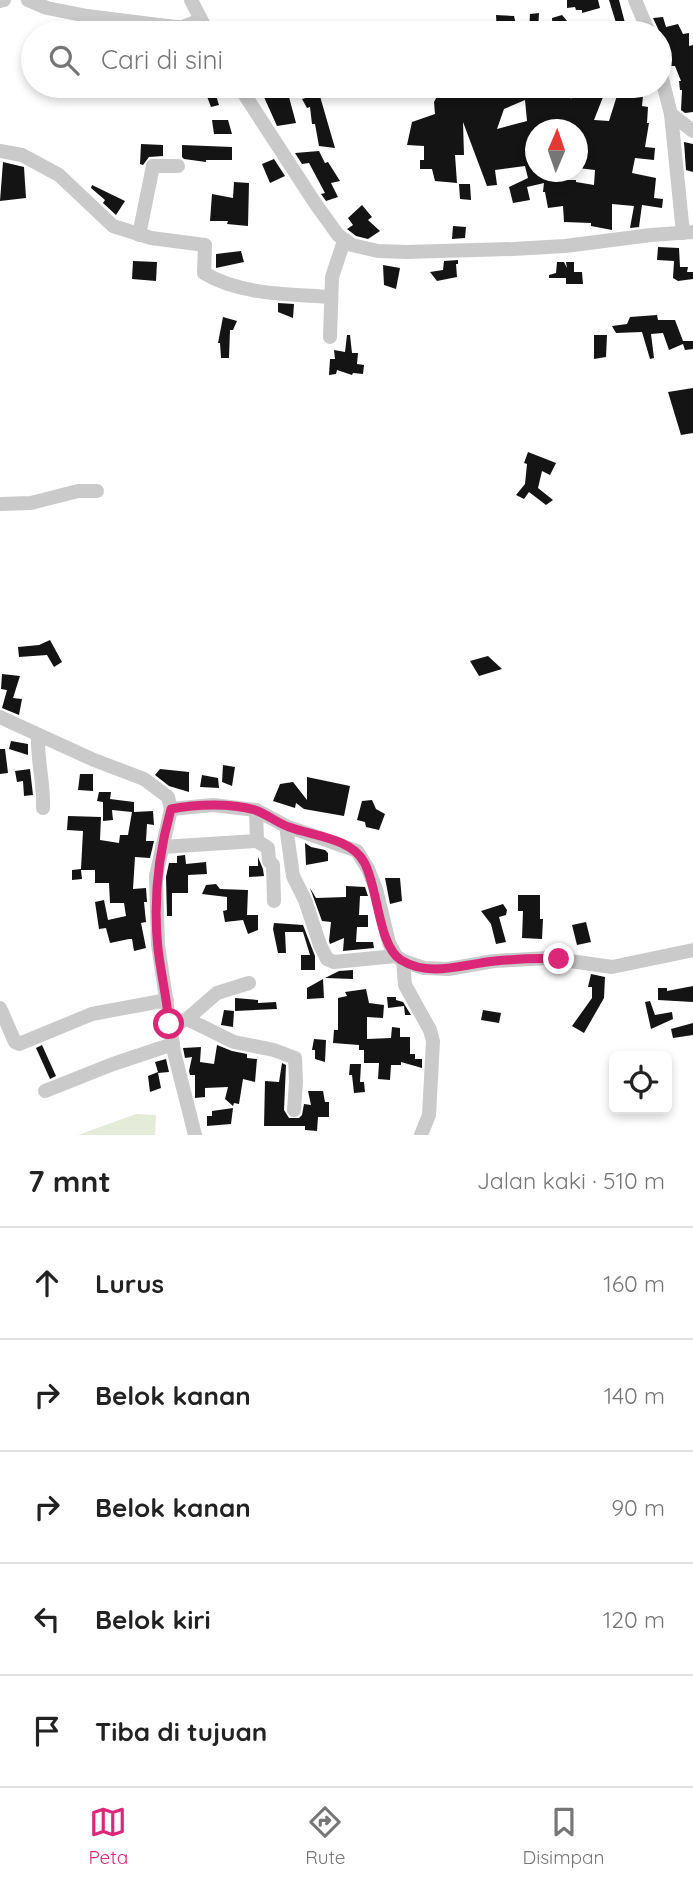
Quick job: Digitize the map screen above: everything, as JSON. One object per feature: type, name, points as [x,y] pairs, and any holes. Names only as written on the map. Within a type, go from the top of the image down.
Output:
[{"type":"street","points":[[28,0],[47,8],[127,21]]},
{"type":"street","points":[[191,0],[200,20]]},
{"type":"street","points":[[635,0],[644,21]]},
{"type":"street","points":[[247,98],[308,194],[344,241],[364,249],[406,252],[541,248],[688,233],[667,98]]},
{"type":"street","points":[[671,114],[693,131]]},
{"type":"street","points":[[0,150],[22,155],[46,166],[72,186],[110,225],[139,235],[205,245],[204,273],[221,282],[276,293],[330,297]]},
{"type":"street","points":[[139,235],[153,166],[178,166]]},
{"type":"street","points":[[330,337],[332,277],[344,241]]},
{"type":"street","points":[[0,504],[34,502],[78,491],[97,491]]},
{"type":"street","points":[[0,717],[94,760],[144,779],[168,797],[171,809],[156,876],[158,945],[173,1044],[195,1135]]},
{"type":"street","points":[[37,735],[37,756],[44,787],[43,808]]},
{"type":"street","points":[[171,809],[213,806],[256,810],[286,826],[358,851],[376,889],[386,934],[399,959],[405,985],[430,1030],[433,1041],[429,1115],[421,1135]]},
{"type":"street","points":[[256,810],[269,844],[274,901]]},
{"type":"street","points":[[286,826],[293,876],[305,900],[318,942],[327,959],[334,962],[399,959],[424,968],[448,969],[480,963],[549,958],[612,967],[693,950]]},
{"type":"street","points":[[162,847],[269,844]]},
{"type":"street","points":[[170,1027],[187,1019],[217,993],[249,983]]},
{"type":"street","points":[[0,1008],[15,1042],[19,1044],[92,1014],[167,1000]]},
{"type":"street","points":[[187,1019],[234,1042],[274,1050],[295,1058],[293,1110]]},
{"type":"street","points":[[45,1091],[173,1044]]},
{"type":"green space","points":[[136,1114],[156,1115],[155,1135],[78,1135]]},
{"type":"building","points":[[567,0],[598,0],[600,8],[582,13],[582,10],[576,10],[575,7],[567,8]]},
{"type":"building","points":[[609,0],[619,0],[624,21],[615,21]]},
{"type":"building","points":[[539,13],[539,21],[530,21],[530,14]]},
{"type":"building","points":[[496,15],[514,16],[515,21],[496,21]]},
{"type":"building","points":[[562,15],[567,21],[552,21],[552,18]]},
{"type":"building","points":[[663,17],[664,21],[654,21],[653,18]]},
{"type":"building","points":[[678,24],[683,34],[689,33],[689,46],[693,45],[693,112],[685,113],[681,110],[681,81],[675,66],[672,66],[672,26]]},
{"type":"building","points":[[208,98],[217,98],[219,105],[211,107]]},
{"type":"building","points":[[264,98],[289,98],[296,123],[277,126]]},
{"type":"building","points":[[320,98],[335,148],[319,146],[310,107],[307,108],[302,99]]},
{"type":"building","points":[[436,98],[603,98],[594,120],[609,121],[616,98],[643,98],[642,106],[648,107],[649,123],[645,147],[655,148],[654,160],[635,158],[632,173],[656,178],[654,198],[663,199],[662,208],[642,205],[639,227],[630,228],[634,206],[612,204],[612,230],[591,226],[591,223],[564,222],[563,206],[548,208],[543,192],[544,183],[527,187],[530,200],[513,203],[509,187],[525,179],[525,182],[576,182],[594,185],[595,170],[588,169],[588,119],[527,119],[525,100],[504,109],[497,129],[525,122],[525,166],[495,170],[497,185],[487,186],[463,122],[464,155],[455,155],[457,183],[435,181],[432,169],[420,169],[420,160],[424,160],[424,146],[407,145],[412,122],[435,114]]},
{"type":"building","points":[[212,120],[228,120],[232,134],[214,134]]},
{"type":"building","points":[[684,142],[693,144],[693,172],[686,170]]},
{"type":"building","points":[[141,144],[163,145],[163,156],[149,157],[143,165],[140,164]]},
{"type":"building","points":[[182,145],[232,147],[232,160],[206,162],[184,159]]},
{"type":"building","points":[[319,151],[340,181],[331,183],[338,197],[326,201],[321,194],[325,193],[309,163],[302,164],[295,153]]},
{"type":"building","points":[[274,159],[285,176],[270,183],[262,164]]},
{"type":"building","points":[[3,162],[24,167],[26,198],[0,201]]},
{"type":"building","points":[[234,182],[249,183],[248,226],[227,224],[228,221],[210,221],[212,194],[233,198]]},
{"type":"building","points":[[459,184],[470,184],[471,200],[460,199]]},
{"type":"building","points":[[92,185],[125,201],[116,215],[103,203],[105,200],[91,188]]},
{"type":"building","points":[[362,205],[372,217],[368,220],[380,231],[368,239],[356,236],[347,229],[353,225],[348,218]]},
{"type":"building","points":[[453,226],[466,227],[465,238],[452,239]]},
{"type":"building","points":[[658,247],[679,248],[680,267],[688,267],[687,272],[693,272],[693,279],[678,281],[673,278],[674,261],[657,260]]},
{"type":"building","points":[[241,251],[244,262],[216,268],[216,254]]},
{"type":"building","points":[[458,260],[457,277],[437,281],[430,272],[443,270],[444,261]]},
{"type":"building","points":[[133,261],[157,262],[156,281],[132,279]]},
{"type":"building","points":[[557,262],[564,262],[567,268],[566,262],[574,262],[574,272],[582,272],[583,284],[566,284],[566,278],[549,278],[549,275],[556,273]]},
{"type":"building","points":[[383,265],[400,268],[396,289],[384,285]]},
{"type":"building","points":[[278,303],[294,304],[293,318],[278,312]]},
{"type":"building","points":[[657,315],[658,320],[675,320],[683,341],[693,341],[693,349],[685,350],[683,344],[669,350],[663,333],[651,334],[654,358],[650,359],[642,332],[616,333],[612,326],[627,324],[630,317]]},
{"type":"building","points":[[223,317],[237,321],[233,330],[230,330],[229,358],[221,358],[218,343]]},
{"type":"building","points":[[347,335],[350,335],[352,353],[358,353],[357,364],[364,365],[363,374],[352,375],[337,370],[336,374],[329,375],[330,359],[335,359],[334,350],[345,352]]},
{"type":"building","points":[[594,335],[607,335],[606,357],[594,359]]},
{"type":"building","points":[[693,388],[693,433],[681,435],[668,392]]},
{"type":"building","points":[[528,452],[556,463],[550,475],[542,471],[538,488],[553,500],[546,505],[529,492],[524,499],[516,495],[525,484],[527,464],[524,463]]},
{"type":"building","points":[[50,640],[62,662],[54,667],[47,655],[19,657],[18,647],[39,645]]},
{"type":"building","points":[[488,656],[502,669],[479,676],[470,661]]},
{"type":"building","points":[[2,674],[20,676],[13,698],[22,699],[19,715],[2,708],[7,690],[1,689]]},
{"type":"building","points":[[11,741],[28,744],[28,755],[9,749]]},
{"type":"building","points":[[0,749],[5,749],[8,773],[0,774]]},
{"type":"building","points":[[223,765],[235,767],[232,786],[222,782]]},
{"type":"building","points":[[30,769],[33,795],[24,796],[23,781],[17,782],[15,771]]},
{"type":"building","points":[[160,769],[189,772],[189,792],[169,786],[155,775]]},
{"type":"building","points":[[80,774],[93,774],[93,791],[78,790]]},
{"type":"building","points":[[202,775],[218,778],[219,788],[200,787]]},
{"type":"building","points":[[307,777],[350,786],[344,816],[304,809],[296,803],[295,808],[273,801],[280,784],[293,782],[307,800]]},
{"type":"building","points":[[99,792],[111,792],[110,799],[134,802],[134,812],[153,811],[154,825],[147,824],[146,841],[154,841],[150,858],[135,857],[133,889],[146,888],[146,922],[141,923],[146,948],[134,951],[132,939],[110,943],[106,928],[99,929],[95,902],[104,900],[108,920],[126,916],[124,903],[110,903],[109,883],[95,883],[95,870],[81,870],[82,879],[72,880],[72,870],[81,869],[83,831],[67,830],[68,816],[101,817],[100,840],[119,843],[120,835],[128,835],[132,812],[112,810],[113,820],[103,821],[103,802],[97,801]]},
{"type":"building","points":[[372,800],[376,809],[385,814],[379,830],[366,827],[365,822],[357,820],[362,801]]},
{"type":"building","points":[[305,843],[325,850],[328,853],[328,861],[306,865]]},
{"type":"building","points":[[185,855],[186,864],[206,862],[207,874],[188,875],[188,893],[172,893],[172,916],[167,916],[166,877],[169,863],[177,863],[177,856]]},
{"type":"building","points":[[258,857],[264,876],[249,877],[249,866],[258,866]]},
{"type":"building","points":[[385,878],[400,878],[402,901],[390,904]]},
{"type":"building","points":[[216,884],[220,889],[248,890],[247,915],[258,915],[258,930],[248,934],[243,920],[225,922],[223,911],[227,910],[227,897],[202,894],[206,885]]},
{"type":"building","points":[[346,886],[365,887],[368,896],[360,896],[359,915],[368,915],[368,927],[357,927],[356,942],[373,942],[374,948],[343,951],[344,938],[330,944],[331,922],[322,921],[310,888],[316,898],[346,897]]},
{"type":"building","points":[[518,895],[540,895],[542,939],[522,938],[523,911],[518,911]]},
{"type":"building","points":[[503,904],[507,910],[506,915],[499,917],[506,942],[496,944],[491,924],[481,911]]},
{"type":"building","points":[[586,922],[591,942],[577,945],[572,925]]},
{"type":"building","points":[[274,923],[303,925],[315,956],[315,970],[301,970],[301,955],[310,955],[303,932],[285,932],[286,953],[278,953]]},
{"type":"building","points":[[353,970],[353,979],[325,978],[339,971]]},
{"type":"building","points":[[591,974],[605,977],[604,998],[584,1033],[572,1026],[592,998],[592,987],[588,987]]},
{"type":"building","points":[[323,979],[324,998],[307,999],[307,988]]},
{"type":"building","points":[[693,986],[693,1002],[658,1000],[658,988],[667,988],[667,991]]},
{"type":"building","points":[[366,989],[369,1003],[384,1005],[383,1018],[367,1017],[367,1039],[391,1038],[392,1027],[400,1028],[400,1037],[410,1037],[410,1054],[415,1054],[415,1059],[422,1059],[422,1068],[401,1062],[401,1065],[391,1065],[390,1080],[378,1079],[379,1063],[364,1063],[364,1050],[359,1050],[359,1045],[333,1043],[334,1030],[338,1030],[338,998],[347,996],[345,992]]},
{"type":"building","points":[[387,997],[396,997],[396,1000],[403,1002],[411,1015],[405,1015],[404,1006],[388,1008]]},
{"type":"building","points":[[235,998],[258,1000],[258,1003],[276,1002],[277,1009],[235,1011]]},
{"type":"building","points":[[650,1001],[655,1015],[672,1012],[673,1019],[651,1029],[645,1002]]},
{"type":"building","points":[[224,1010],[234,1011],[233,1027],[221,1025]]},
{"type":"building","points":[[483,1010],[501,1013],[499,1023],[481,1020]]},
{"type":"building","points":[[693,1023],[693,1035],[673,1038],[671,1029]]},
{"type":"building","points":[[314,1039],[326,1040],[325,1062],[315,1059],[315,1050],[312,1050]]},
{"type":"building","points":[[42,1045],[56,1076],[50,1079],[36,1048]]},
{"type":"building","points":[[217,1045],[247,1054],[247,1058],[257,1059],[255,1082],[243,1079],[239,1104],[234,1103],[233,1106],[225,1099],[228,1087],[205,1088],[205,1097],[195,1098],[195,1075],[190,1075],[189,1071],[192,1057],[185,1058],[183,1048],[201,1047],[200,1062],[214,1064]]},
{"type":"building","points":[[166,1059],[169,1072],[158,1073],[161,1088],[150,1092],[148,1076],[158,1072],[155,1062]]},
{"type":"building","points":[[282,1063],[286,1065],[284,1110],[289,1118],[299,1118],[304,1104],[311,1105],[308,1091],[323,1091],[325,1102],[329,1102],[329,1117],[318,1117],[317,1131],[305,1130],[305,1126],[264,1126],[265,1081],[279,1082]]},
{"type":"building","points":[[350,1064],[361,1064],[360,1082],[364,1082],[365,1092],[354,1093],[352,1075],[349,1075]]},
{"type":"building","points":[[233,1108],[231,1124],[207,1126],[207,1116],[212,1116],[212,1111]]},
{"type":"route","points":[[169,1024],[158,945],[156,876],[164,829],[171,809],[187,806],[256,810],[286,826],[358,851],[376,889],[389,943],[396,956],[403,961],[424,968],[443,970],[494,961],[559,959]]}]
